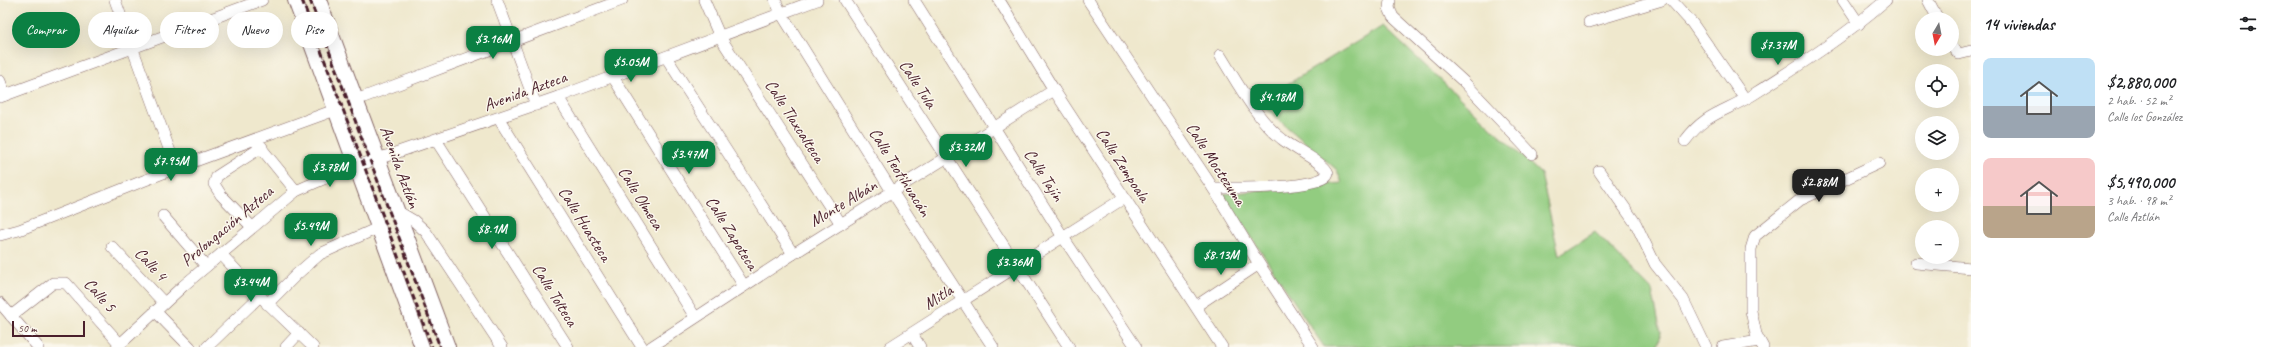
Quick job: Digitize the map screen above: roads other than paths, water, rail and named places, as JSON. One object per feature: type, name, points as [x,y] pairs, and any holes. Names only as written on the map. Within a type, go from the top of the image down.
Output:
[{"type":"main road","points":[[294,0],[380,227],[422,347]]},
{"type":"main road","name":"Avenida Aztlán","points":[[319,0],[448,347]]},
{"type":"street","points":[[115,0],[119,12]]},
{"type":"street","points":[[152,40],[262,0]]},
{"type":"street","points":[[497,0],[536,105]]},
{"type":"street","points":[[356,100],[622,0]]},
{"type":"street","name":"Calle Tlaxcalteca","points":[[704,0],[720,37],[841,224]]},
{"type":"street","name":"Calle Teotihuacán","points":[[775,0],[781,13],[892,193],[993,347]]},
{"type":"street","name":"Avenida Azteca","points":[[378,160],[558,98],[817,0]]},
{"type":"street","name":"Calle Tula","points":[[844,0],[1068,347]]},
{"type":"street","name":"Calle Tajín","points":[[914,0],[1063,237],[1136,347]]},
{"type":"street","name":"Calle Zempoala","points":[[999,0],[1054,90],[1222,347]]},
{"type":"street","name":"Calle Moctezuma","points":[[1088,0],[1213,188],[1258,264],[1314,347]]},
{"type":"street","points":[[1390,0],[1389,8],[1393,17],[1464,82],[1532,154]]},
{"type":"street","points":[[1589,22],[1662,0]]},
{"type":"street","points":[[1671,0],[1692,23],[1745,99]]},
{"type":"street","points":[[1843,0],[1859,24]]},
{"type":"street","points":[[1685,141],[1700,124],[1711,115],[1745,99],[1859,24],[1886,0]]},
{"type":"street","points":[[1928,0],[1934,12]]},
{"type":"street","points":[[0,82],[3,96],[129,48]]},
{"type":"street","points":[[132,48],[176,168]]},
{"type":"street","points":[[1959,53],[1971,51]]},
{"type":"street","points":[[1213,188],[1299,185],[1322,181],[1327,178],[1328,173],[1321,165],[1290,146],[1271,129],[1242,92],[1220,55]]},
{"type":"street","points":[[666,57],[793,254]]},
{"type":"street","name":"Calle Zapoteca","points":[[613,77],[744,286]]},
{"type":"street","name":"Monte Albán","points":[[651,347],[793,254],[1054,90]]},
{"type":"street","name":"Calle Olmeca","points":[[558,98],[696,317]]},
{"type":"street","points":[[0,235],[19,230],[176,168],[258,143],[335,110]]},
{"type":"street","name":"Calle Huasteca","points":[[500,119],[642,347]]},
{"type":"street","name":"Calle Tolteca","points":[[436,140],[568,347]]},
{"type":"street","points":[[258,143],[296,190]]},
{"type":"street","points":[[252,227],[221,195],[214,184],[217,176],[258,143]]},
{"type":"street","name":"Prolongación Azteca","points":[[119,345],[206,266],[296,190],[356,166],[378,160]]},
{"type":"street","points":[[1723,347],[1761,344],[1751,311],[1751,249],[1755,236],[1800,200],[1879,163]]},
{"type":"street","points":[[1599,172],[1636,224],[1654,264],[1683,299],[1706,347]]},
{"type":"street","name":"Mitla","points":[[890,347],[1124,198]]},
{"type":"street","points":[[397,211],[414,221],[426,232],[502,347]]},
{"type":"street","points":[[163,216],[206,266]]},
{"type":"street","points":[[207,347],[320,254],[380,227]]},
{"type":"street","name":"Calle 4","points":[[112,247],[164,303]]},
{"type":"street","points":[[221,254],[264,300],[313,347]]},
{"type":"street","points":[[1196,306],[1258,264]]},
{"type":"street","points":[[1927,264],[1971,268]]},
{"type":"street","name":"Calle 5","points":[[11,316],[53,284],[66,283],[119,345]]},
{"type":"street","points":[[0,303],[38,347]]},
{"type":"street","points":[[155,311],[190,347]]},
{"type":"street","points":[[286,347],[299,333]]},
{"type":"street","points":[[912,334],[920,347]]},
{"type":"railway","points":[[302,0],[432,347]]},
{"type":"railway","points":[[310,0],[440,347]]}]
